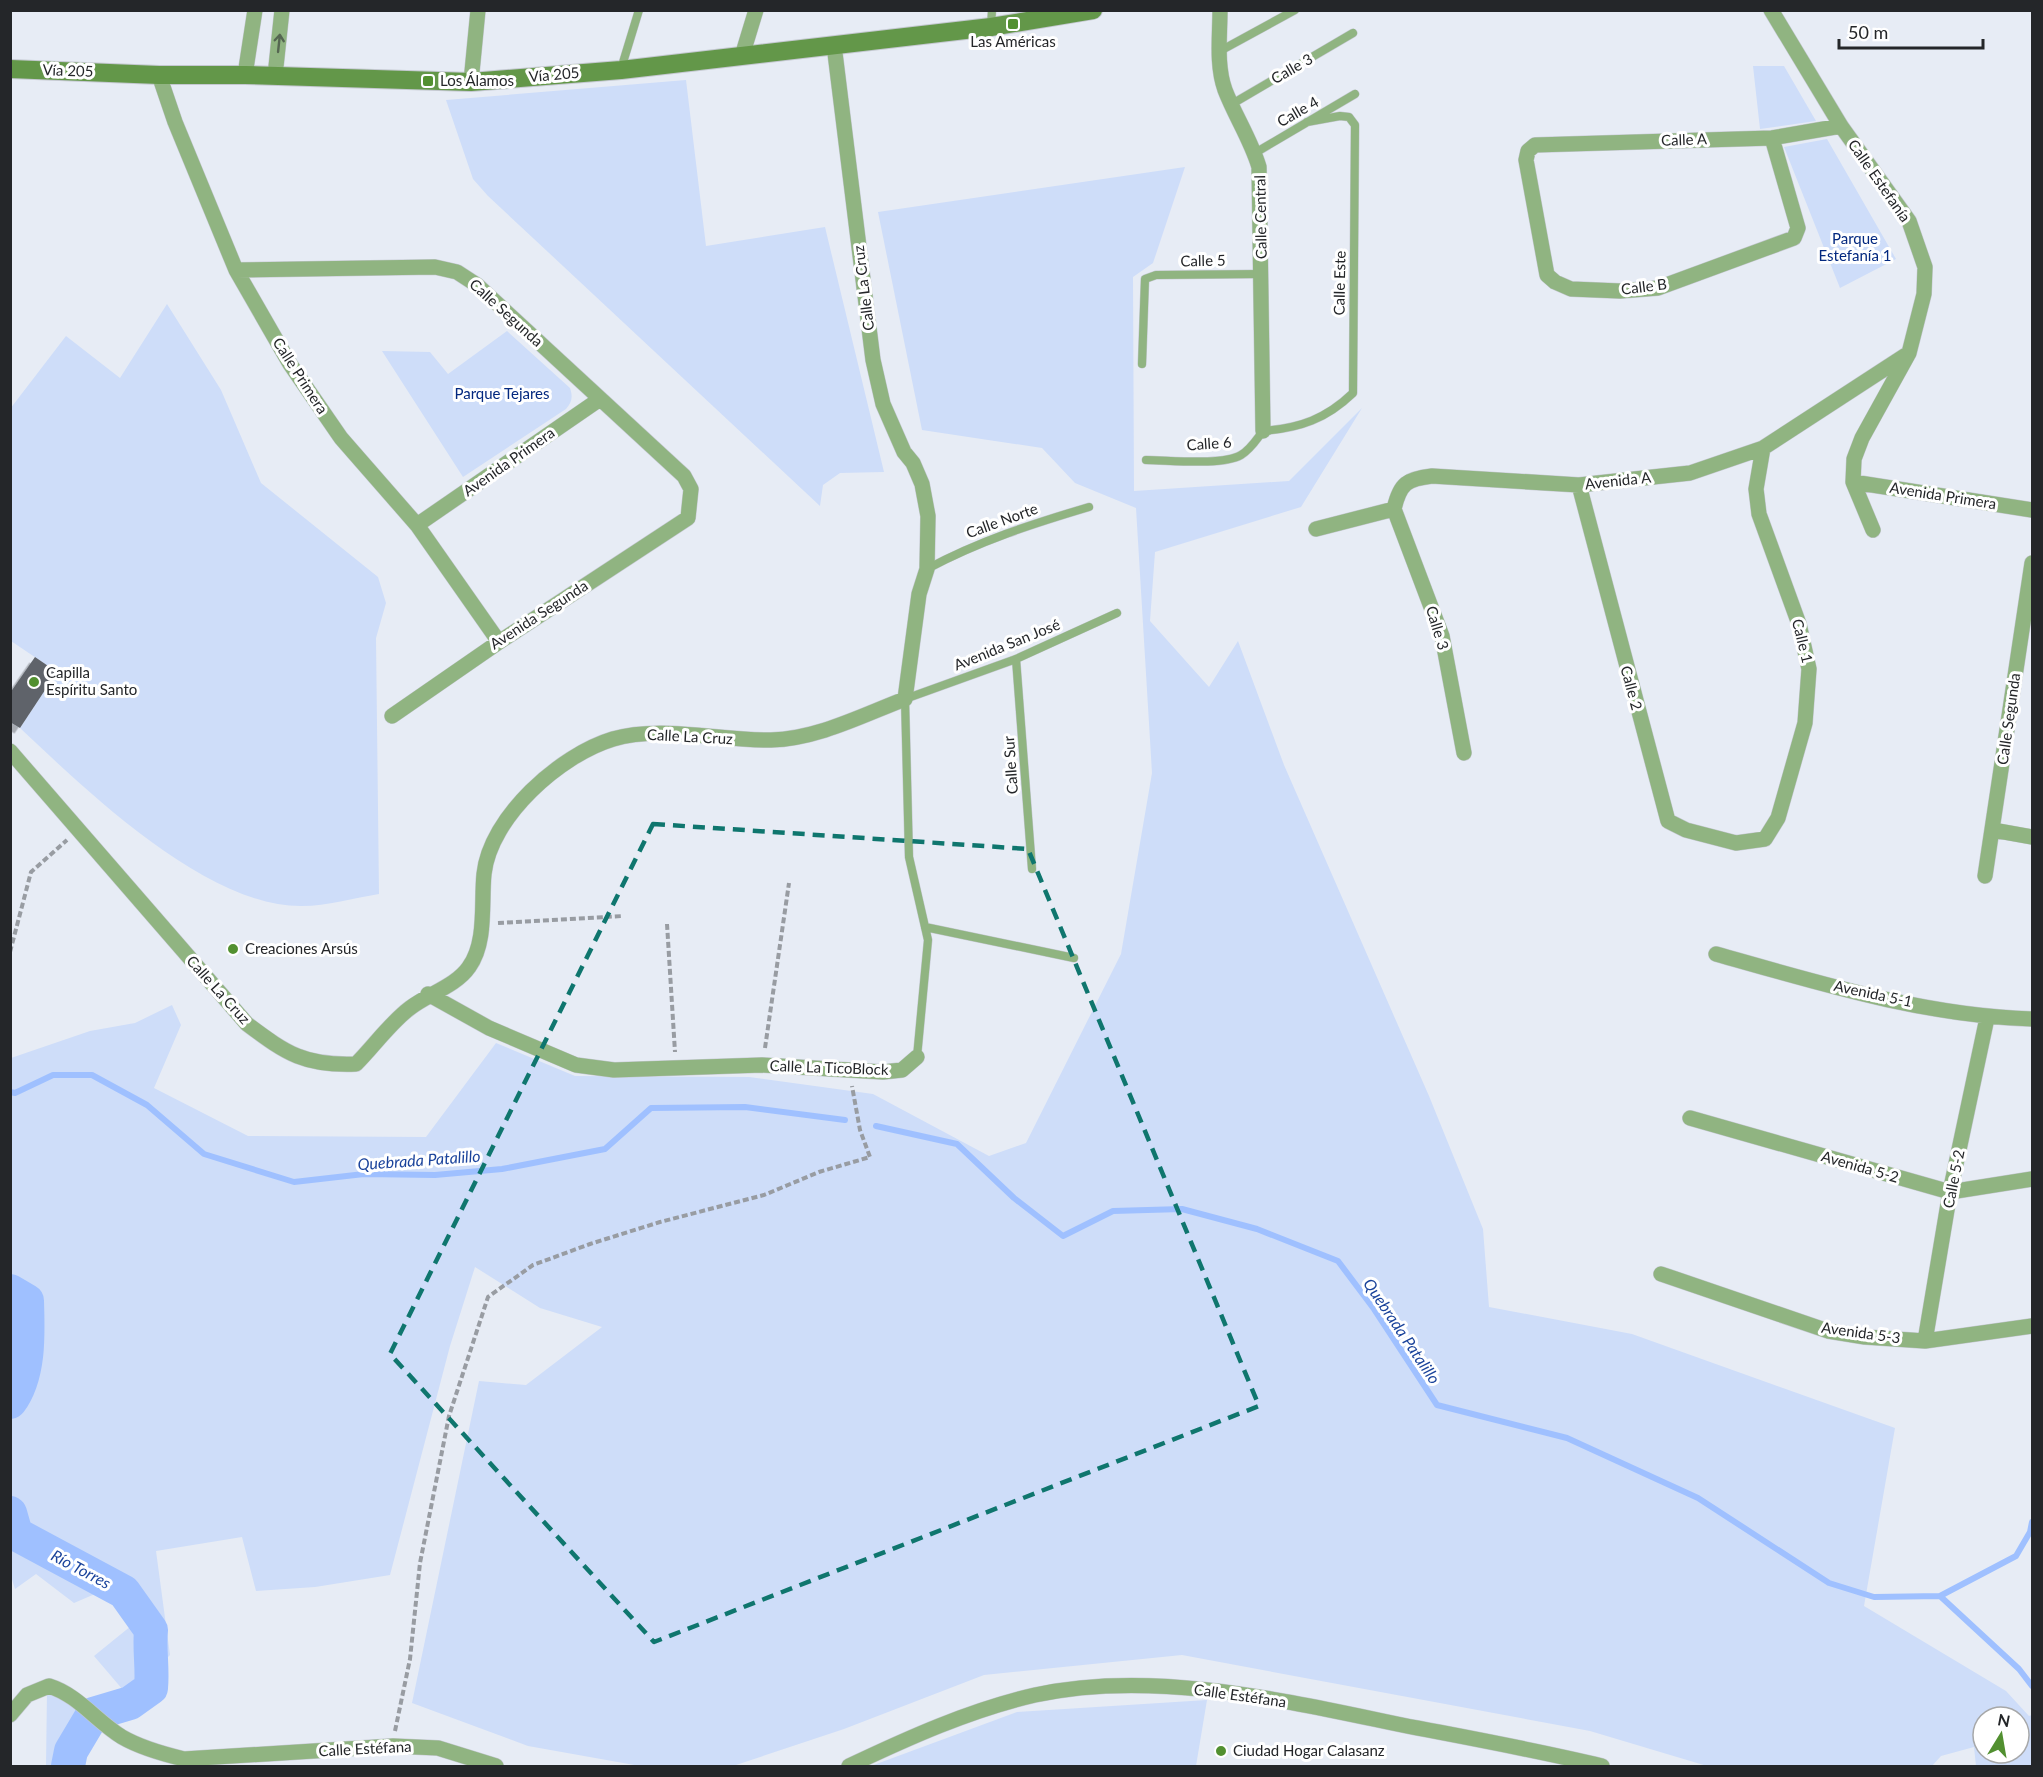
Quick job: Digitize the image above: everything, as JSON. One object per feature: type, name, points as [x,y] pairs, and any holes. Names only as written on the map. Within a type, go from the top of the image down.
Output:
[{"type":"main road","name":"Vía 205","points":[[10,69],[471,82],[621,70],[742,56],[834,45],[992,19],[1093,10]]},
{"type":"street","points":[[245,75],[255,10]]},
{"type":"street","points":[[275,76],[282,10]]},
{"type":"street","points":[[471,82],[478,10]]},
{"type":"street","points":[[742,56],[756,10]]},
{"type":"street","name":"Calle Central","points":[[1220,10],[1220,51],[1224,88],[1259,166],[1263,431]]},
{"type":"street","name":"Calle Estefanía","points":[[1771,10],[1842,126],[1909,221],[1925,267],[1924,294],[1909,353],[1854,459],[1853,482],[1873,530]]},
{"type":"street","name":"Calle La Cruz","points":[[10,751],[247,1024],[283,1050],[324,1065],[356,1064],[407,1010],[428,994],[458,979],[469,968],[476,955],[482,924],[484,872],[492,840],[514,808],[541,783],[582,752],[613,739],[649,733],[754,740],[774,740],[813,734],[905,699],[919,594],[927,569],[928,516],[922,484],[913,463],[904,452],[883,404],[873,360],[834,45]]},
{"type":"street","name":"Calle Primera","points":[[159,75],[175,122],[236,270],[290,364],[341,438],[417,525],[499,642]]},
{"type":"street","name":"Calle A","points":[[1528,151],[1534,145],[1772,138],[1842,126]]},
{"type":"street","name":"Calle B","points":[[1528,151],[1526,160],[1547,275],[1555,282],[1570,289],[1639,290],[1658,288],[1681,281],[1794,238],[1798,228],[1772,138]]},
{"type":"street","name":"Calle Segunda","points":[[236,270],[435,267],[457,272],[477,285],[684,476],[692,489],[688,518]]},
{"type":"street","name":"Avenida A","points":[[1394,509],[1398,492],[1412,478],[1432,476],[1579,485],[1690,473],[1763,448],[1909,353]]},
{"type":"street","name":"Avenida Primera","points":[[417,525],[600,399]]},
{"type":"street","name":"Calle 1","points":[[1736,843],[1765,839],[1778,818],[1805,723],[1809,669],[1799,624],[1759,514],[1756,489],[1763,448]]},
{"type":"street","name":"Avenida Primera","points":[[1853,482],[2032,510]]},
{"type":"street","name":"Calle 2","points":[[1579,485],[1668,821],[1686,830],[1736,843]]},
{"type":"street","points":[[1316,529],[1394,509]]},
{"type":"street","name":"Calle 3","points":[[1394,509],[1442,636],[1464,753]]},
{"type":"street","name":"Avenida Segunda","points":[[392,716],[499,642],[688,518]]},
{"type":"street","name":"Calle Segunda","points":[[1985,876],[2032,563]]},
{"type":"street","points":[[1993,830],[2032,837]]},
{"type":"street","name":"Avenida 5-1","points":[[1716,954],[1839,988],[1988,1018],[2032,1019]]},
{"type":"street","name":"Calle La TicoBlock","points":[[428,994],[489,1028],[576,1065],[614,1070],[762,1065],[807,1069],[849,1068],[882,1072],[902,1070],[917,1057]]},
{"type":"street","name":"Calle 5-2","points":[[1925,1341],[1950,1192],[1988,1018]]},
{"type":"street","name":"Avenida 5-2","points":[[1690,1118],[1950,1192],[2032,1179]]},
{"type":"street","name":"Avenida 5-3","points":[[1661,1274],[1828,1331],[1865,1337],[1925,1341],[2032,1326]]},
{"type":"street","name":"Calle Estéfana","points":[[10,1715],[27,1695],[49,1686],[69,1695],[122,1736],[155,1752],[184,1759],[393,1746],[438,1748],[496,1767]]},
{"type":"street","name":"Calle Estéfana","points":[[849,1767],[946,1723],[995,1706],[1036,1695],[1083,1688],[1145,1687],[1214,1690],[1602,1767]]},
{"type":"lane","points":[[621,70],[639,10]]},
{"type":"lane","points":[[1220,51],[1295,10]]},
{"type":"lane","name":"Calle 3","points":[[1232,104],[1353,33]]},
{"type":"lane","name":"Calle 4","points":[[1255,153],[1356,94]]},
{"type":"lane","name":"Calle Este","points":[[1263,431],[1288,429],[1311,423],[1334,411],[1353,393],[1355,125],[1350,117],[1340,116],[1307,122]]},
{"type":"lane","name":"Calle 5","points":[[1142,364],[1145,279],[1156,275],[1262,274]]},
{"type":"lane","name":"Calle 6","points":[[1146,460],[1222,459],[1238,456],[1250,449],[1263,431]]},
{"type":"lane","name":"Calle Norte","points":[[927,569],[961,550],[1012,530],[1089,507]]},
{"type":"lane","name":"Avenida San José","points":[[905,699],[1016,659],[1117,613]]},
{"type":"lane","name":"Calle Sur","points":[[1016,659],[1032,869]]},
{"type":"lane","name":"Calle La TicoBlock","points":[[905,699],[909,857],[928,940],[917,1057]]},
{"type":"lane","points":[[925,927],[1074,958]]},
{"type":"path","points":[[10,952],[31,872],[80,830]]},
{"type":"path","points":[[762,1065],[789,883]]},
{"type":"path","points":[[482,924],[624,916]]},
{"type":"path","points":[[667,924],[676,1067]]},
{"type":"path","points":[[393,1746],[396,1714],[410,1659],[420,1563],[449,1416],[488,1297],[533,1265],[590,1244],[660,1222],[764,1196],[819,1172],[870,1158],[860,1130],[849,1068]]},
{"type":"highlighted area","points":[[653,824],[1028,849],[1259,1406],[654,1642],[390,1354]]},
{"type":"green space","points":[[1753,66],[1784,66],[1816,121],[1760,129]]},
{"type":"green space","points":[[686,80],[706,246],[825,227],[884,472],[840,473],[823,485],[820,506],[488,196],[473,179],[446,100]]},
{"type":"green space","name":"Parque Estefanía 1","points":[[1827,139],[1896,259],[1840,288],[1784,147]]},
{"type":"green space","points":[[1185,167],[1153,263],[1133,277],[1134,491],[1289,481],[1362,408],[1301,507],[1155,552],[1150,621],[1209,687],[1238,641],[1284,765],[1429,1096],[1483,1229],[1489,1307],[1632,1334],[1895,1428],[1864,1606],[2006,1691],[2019,1705],[1971,1705],[1971,1748],[1941,1756],[1932,1766],[1707,1766],[1590,1731],[1182,1655],[984,1675],[844,1729],[733,1766],[640,1766],[528,1746],[412,1703],[479,1381],[526,1385],[602,1327],[540,1308],[475,1267],[450,1346],[390,1575],[315,1587],[256,1591],[242,1537],[156,1551],[170,1655],[129,1697],[94,1656],[131,1626],[102,1591],[74,1603],[36,1574],[15,1589],[11,1576],[11,1058],[90,1031],[135,1023],[172,1005],[181,1025],[154,1088],[248,1136],[426,1137],[496,1043],[575,1076],[749,1077],[873,1094],[989,1156],[1026,1143],[1121,954],[1152,773],[1136,508],[1075,483],[1042,448],[922,430],[878,212]]},
{"type":"green space","points":[[167,304],[221,390],[261,483],[378,577],[386,603],[376,638],[379,894],[302,906],[265,901],[227,887],[188,866],[150,841],[78,782],[20,728],[57,672],[11,641],[10,409],[66,336],[120,378]]},
{"type":"green space","name":"Parque Tejares","points":[[507,331],[570,388],[571,402],[566,409],[463,477],[382,351],[430,352],[448,374]]},
{"type":"green space","points":[[47,1691],[80,1704],[74,1766],[46,1766]]},
{"type":"green space","points":[[1207,1700],[1196,1766],[871,1766],[1017,1712]]},
{"type":"green space","points":[[2032,1715],[2032,1766],[1976,1766],[2031,1765]]},
{"type":"building","name":"Capilla Espíritu Santo","points":[[35,657],[57,672],[20,728],[10,722],[10,693]]},
{"type":"waterway","name":"Quebrada Patalillo","points":[[10,1092],[15,1093],[53,1075],[92,1075],[147,1105],[204,1154],[294,1182],[364,1174],[435,1175],[502,1169],[605,1149],[651,1108],[745,1107],[845,1120]]},
{"type":"waterway","name":"Quebrada Patalillo","points":[[876,1126],[957,1144],[1014,1198],[1063,1236],[1113,1211],[1182,1209],[1257,1229],[1338,1261],[1374,1309],[1437,1405],[1567,1438],[1698,1498],[1829,1583],[1874,1597],[1940,1596],[2016,1556],[2030,1532],[2032,1522]]},
{"type":"waterway","name":"Río Torres","points":[[10,1291],[27,1301],[28,1326],[24,1367],[17,1391],[10,1402]]},
{"type":"waterway","name":"Río Torres","points":[[10,1513],[16,1534],[124,1592],[151,1630],[151,1688],[130,1703],[93,1714],[71,1751],[68,1766]]},
{"type":"waterway","points":[[1940,1596],[2019,1669],[2032,1686]]},
{"type":"place","name":"Las Américas","points":[[1013,24]]},
{"type":"place","name":"Los Álamos","points":[[428,81]]},
{"type":"place","name":"Capilla Espíritu Santo","points":[[34,682]]},
{"type":"place","name":"Creaciones Arsús","points":[[233,949]]},
{"type":"place","name":"Ciudad Hogar Calasanz","points":[[1221,1751]]}]
